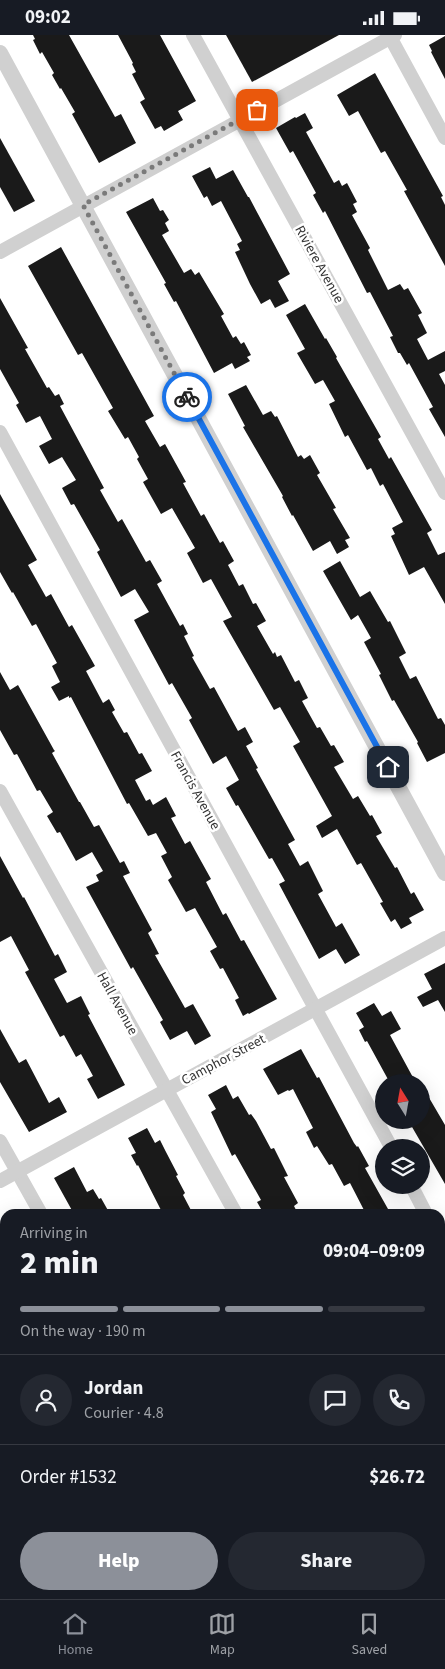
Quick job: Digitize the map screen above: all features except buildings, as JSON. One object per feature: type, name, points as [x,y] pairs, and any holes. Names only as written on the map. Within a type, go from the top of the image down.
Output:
[{"type":"street","name":"Riviere Avenue","points":[[193,35],[445,493]]},
{"type":"street","points":[[0,252],[391,36],[445,138]]},
{"type":"street","points":[[0,53],[445,873]]},
{"type":"street","name":"Francis Avenue","points":[[0,432],[387,1139]]},
{"type":"street","name":"Hall Avenue","points":[[0,791],[233,1209]]},
{"type":"street","name":"Camphor Street","points":[[0,1181],[445,938]]},
{"type":"street","points":[[0,1141],[37,1209]]},
{"type":"street","points":[[416,1194],[423,1209]]},
{"type":"way so far","points":[[187,397],[83,205],[257,110]]},
{"type":"route","points":[[187,397],[388,767]]}]
